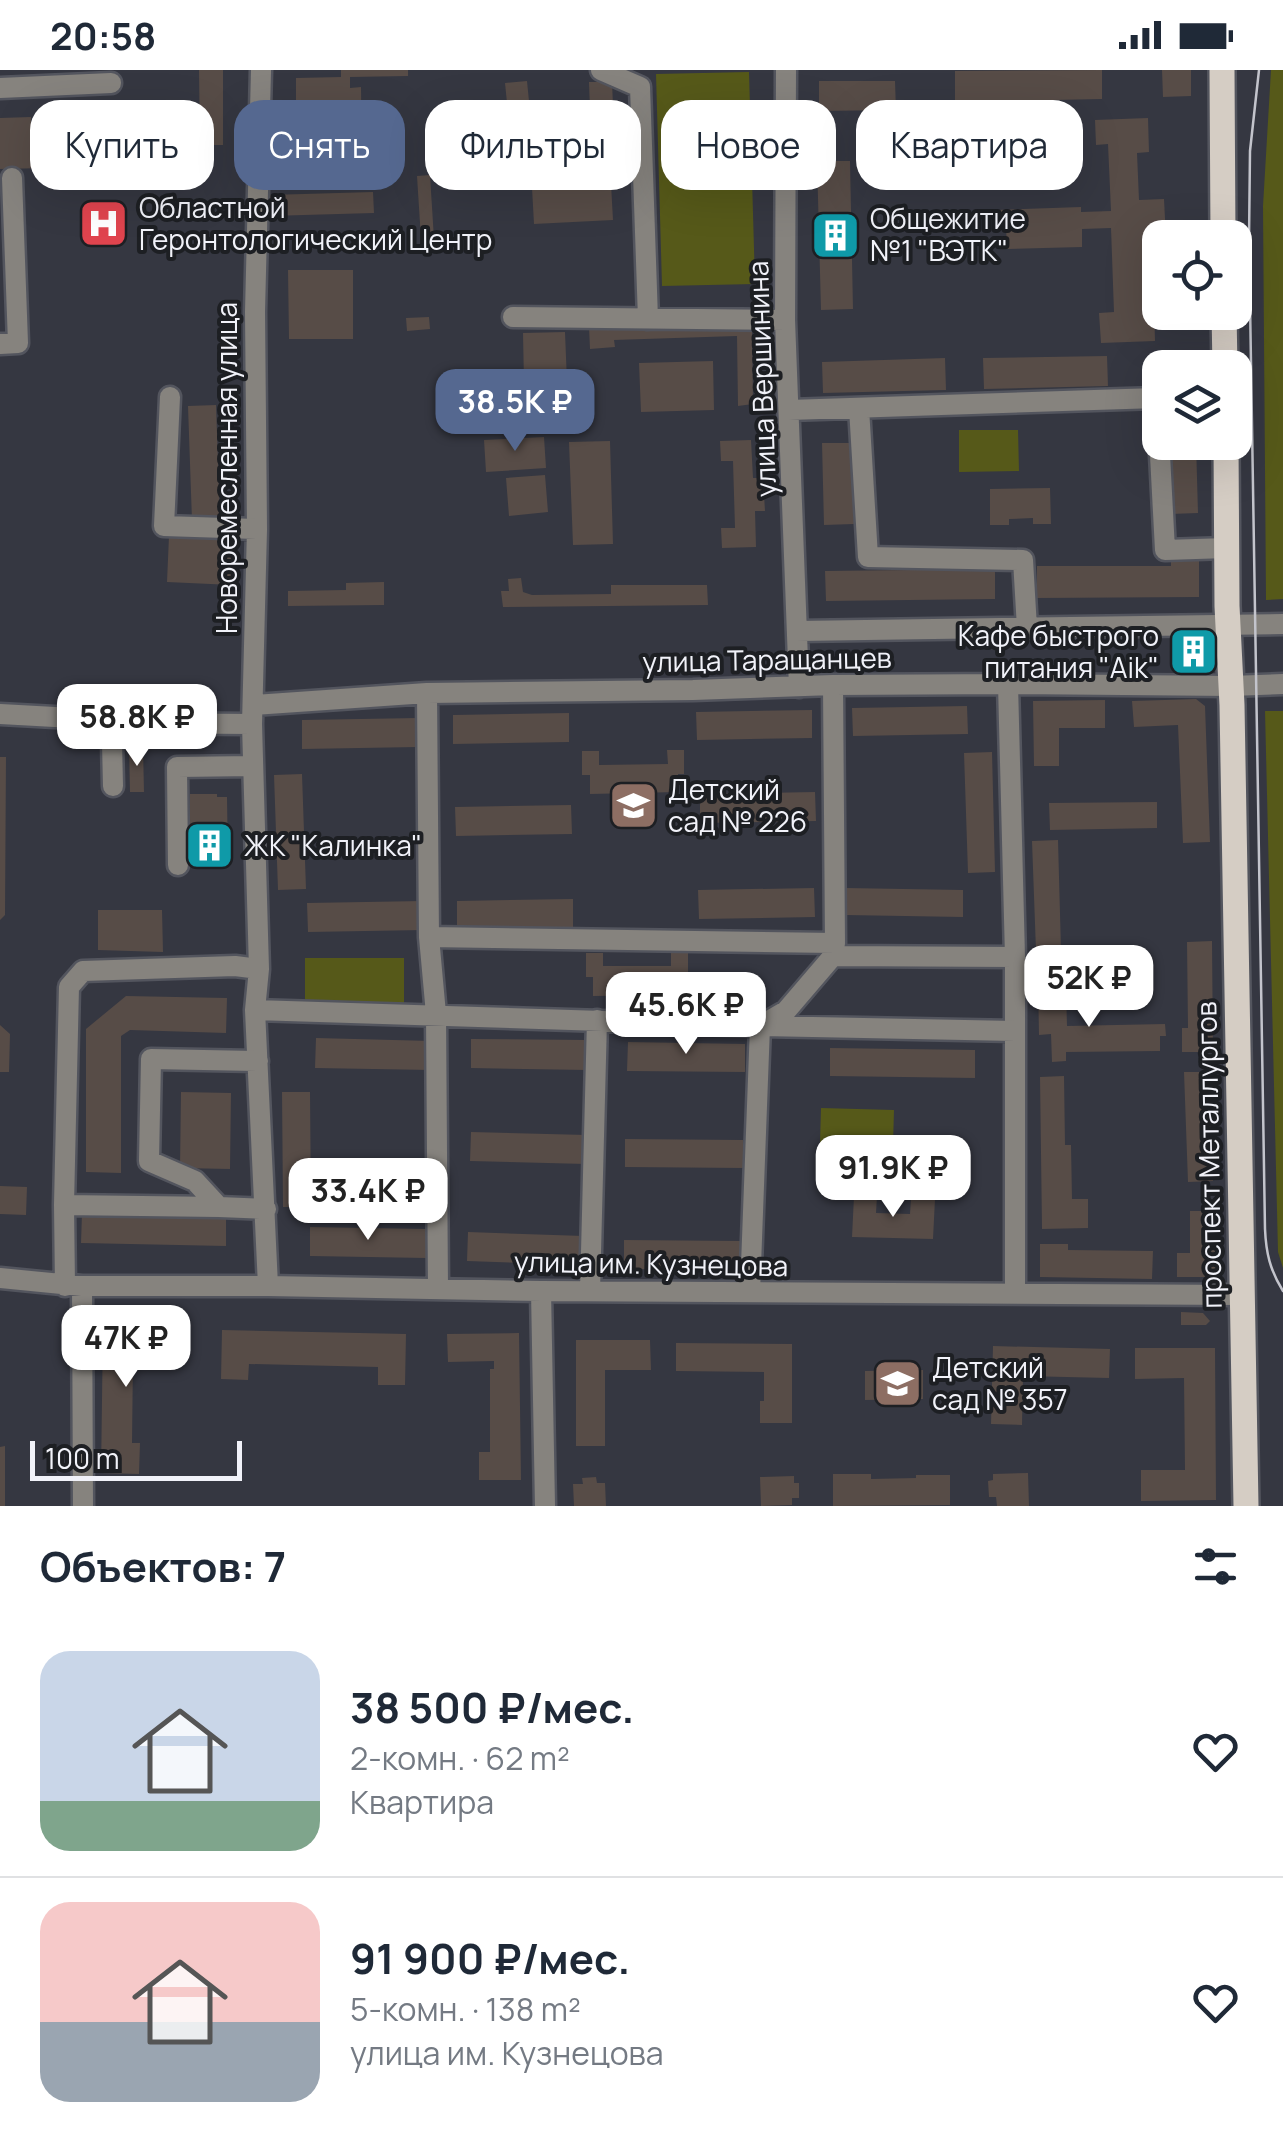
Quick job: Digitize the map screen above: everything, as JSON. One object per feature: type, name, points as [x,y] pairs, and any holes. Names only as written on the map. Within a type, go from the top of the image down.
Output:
[{"type":"main road","points":[[1222,70],[1224,220]]},
{"type":"main road","name":"проспект Металлургов","points":[[1226,460],[1246,1506]]},
{"type":"street","name":"Новоремесленная улица","points":[[261,70],[252,714],[259,969],[255,1010],[268,1286]]},
{"type":"street","points":[[601,70],[640,87],[648,319]]},
{"type":"street","name":"улица Вершинина","points":[[786,70],[785,320],[799,687]]},
{"type":"street","points":[[0,88],[111,83]]},
{"type":"street","points":[[0,344],[18,343],[7,235],[12,178]]},
{"type":"street","points":[[513,317],[785,320]]},
{"type":"street","points":[[170,397],[164,526],[257,529]]},
{"type":"street","points":[[788,410],[1157,398],[1165,550],[1227,548]]},
{"type":"street","points":[[859,408],[868,557],[1023,560],[1027,628]]},
{"type":"street","name":"улица Таращанцев","points":[[798,631],[1283,624]]},
{"type":"street","points":[[1008,684],[1015,956],[1015,1294]]},
{"type":"street","name":"улица Таращанцев","points":[[0,714],[116,723],[252,714],[426,694],[833,685],[1283,684]]},
{"type":"street","points":[[760,1026],[786,1011],[834,950],[833,685]]},
{"type":"street","points":[[426,694],[429,938],[436,1014],[438,1288]]},
{"type":"street","points":[[112,786],[116,723]]},
{"type":"street","points":[[178,865],[176,767],[254,766]]},
{"type":"street","points":[[429,938],[1015,956]]},
{"type":"street","points":[[83,1506],[73,1286],[64,1205],[69,987],[83,971],[235,966],[259,969]]},
{"type":"street","points":[[255,1010],[1015,1030]]},
{"type":"street","points":[[590,1291],[597,1020]]},
{"type":"street","points":[[750,1292],[760,1026]]},
{"type":"street","points":[[219,1207],[195,1181],[149,1161],[151,1059],[258,1061]]},
{"type":"street","points":[[64,1205],[266,1209]]},
{"type":"street","name":"улица им. Кузнецова","points":[[0,1278],[73,1286],[1242,1294]]},
{"type":"street","points":[[540,1291],[545,1506]]},
{"type":"shaded area","points":[[1271,70],[1283,70],[1283,599],[1266,600],[1263,206]]},
{"type":"shaded area","points":[[749,72],[750,100],[661,100],[661,190],[752,190],[755,284],[662,286],[656,74]]},
{"type":"shaded area","points":[[959,430],[1018,430],[1019,471],[959,472]]},
{"type":"shaded area","points":[[1265,711],[1283,711],[1283,1268],[1278,1252]]},
{"type":"shaded area","points":[[305,958],[404,958],[404,1007],[305,1007]]},
{"type":"shaded area","points":[[821,1108],[894,1110],[893,1145],[820,1143]]},
{"type":"building","points":[[199,70],[223,70],[223,145],[214,145],[214,100],[199,100]]},
{"type":"building","points":[[341,70],[408,70],[408,76],[350,77],[350,88],[361,87],[361,100],[296,100],[296,78],[341,77]]},
{"type":"building","points":[[1102,70],[1102,99],[955,100],[955,71]]},
{"type":"building","points":[[1162,70],[1191,70],[1191,96],[1163,97]]},
{"type":"building","points":[[527,81],[529,100],[507,100],[505,83]]},
{"type":"building","points":[[819,81],[895,81],[896,100],[856,100],[856,111],[836,111],[836,100],[819,100]]},
{"type":"building","points":[[589,82],[612,82],[613,100],[590,100]]},
{"type":"building","points":[[30,117],[30,168],[0,169],[0,118]]},
{"type":"building","points":[[1148,118],[1149,152],[1137,153],[1139,200],[1164,199],[1165,220],[1142,220],[1142,330],[1155,330],[1155,341],[1101,343],[1099,313],[1114,312],[1111,228],[1082,229],[1082,247],[1007,249],[1006,226],[996,226],[996,210],[1081,207],[1081,212],[1111,211],[1108,144],[1096,145],[1095,120]]},
{"type":"building","name":"Общежитие №1 \"ВЭТК\"","points":[[836,161],[850,161],[853,309],[821,310],[818,190],[836,190]]},
{"type":"building","points":[[425,175],[425,190],[431,190],[434,239],[421,239],[417,176]]},
{"type":"building","points":[[532,190],[611,190],[613,220],[534,224]]},
{"type":"building","points":[[373,192],[374,213],[269,216],[269,195]]},
{"type":"building","points":[[288,270],[353,270],[353,339],[289,339]]},
{"type":"building","points":[[429,317],[430,329],[407,331],[406,318]]},
{"type":"building","points":[[752,326],[753,404],[738,406],[737,336],[614,340],[615,347],[590,349],[589,327]]},
{"type":"building","points":[[565,332],[567,382],[524,383],[523,333]]},
{"type":"building","points":[[1107,356],[1108,386],[984,389],[983,358]]},
{"type":"building","points":[[945,358],[946,390],[823,393],[822,362]]},
{"type":"building","points":[[713,361],[714,410],[641,412],[639,363]]},
{"type":"building","points":[[216,405],[220,520],[192,521],[188,406]]},
{"type":"building","points":[[544,437],[546,468],[486,472],[484,440]]},
{"type":"building","points":[[751,440],[753,478],[763,478],[765,511],[755,511],[756,547],[722,548],[721,528],[735,528],[733,461],[721,461],[720,441]]},
{"type":"building","points":[[610,441],[613,544],[573,545],[569,442]]},
{"type":"building","points":[[822,443],[852,443],[854,524],[824,525]]},
{"type":"building","points":[[1170,460],[1197,460],[1198,513],[1171,514]]},
{"type":"building","points":[[545,475],[548,512],[509,516],[506,478]]},
{"type":"building","points":[[1050,488],[1051,524],[1033,524],[1033,518],[1009,519],[1009,525],[990,525],[990,489]]},
{"type":"building","points":[[169,536],[235,540],[232,585],[167,582]]},
{"type":"building","points":[[1171,555],[1199,555],[1199,597],[1037,598],[1037,566],[1171,566]]},
{"type":"building","points":[[995,569],[995,599],[826,601],[825,571]]},
{"type":"building","points":[[521,578],[523,592],[532,595],[611,594],[611,585],[707,585],[708,605],[503,607],[501,591],[509,591],[508,579]]},
{"type":"building","points":[[384,582],[384,605],[288,606],[288,591],[346,590],[346,583]]},
{"type":"building","name":"Кафе быстрого питания \"Aik\"","points":[[1205,634],[1206,669],[1184,670],[1183,635]]},
{"type":"building","points":[[1196,699],[1205,706],[1210,842],[1183,843],[1178,725],[1134,727],[1132,701]]},
{"type":"building","points":[[1105,700],[1105,728],[1059,728],[1059,766],[1034,766],[1033,701]]},
{"type":"building","points":[[967,706],[968,734],[853,736],[852,708]]},
{"type":"building","points":[[812,710],[812,738],[697,740],[696,712]]},
{"type":"building","points":[[569,713],[569,742],[453,744],[453,715]]},
{"type":"building","points":[[418,718],[418,747],[302,749],[302,720]]},
{"type":"building","points":[[143,746],[144,792],[130,792],[129,747]]},
{"type":"building","points":[[667,750],[684,750],[684,774],[678,774],[678,792],[590,794],[590,775],[582,775],[582,751],[599,751],[599,765],[668,764]]},
{"type":"building","points":[[992,752],[995,872],[968,873],[964,753]]},
{"type":"building","points":[[0,757],[6,757],[5,915],[0,920]]},
{"type":"building","points":[[302,774],[306,889],[278,890],[274,775]]},
{"type":"building","points":[[815,792],[816,821],[700,823],[700,794]]},
{"type":"building","name":"ЖК \"Калинка\"","points":[[190,794],[227,797],[228,865],[190,866]]},
{"type":"building","points":[[1157,802],[1157,828],[1050,830],[1049,803]]},
{"type":"building","points":[[571,805],[572,834],[456,836],[455,807]]},
{"type":"building","points":[[1058,840],[1061,950],[1036,951],[1032,841]]},
{"type":"building","points":[[814,888],[815,917],[699,919],[698,890]]},
{"type":"building","points":[[845,888],[963,890],[963,917],[845,915]]},
{"type":"building","points":[[573,899],[573,928],[457,930],[457,901]]},
{"type":"building","points":[[423,901],[424,930],[308,932],[307,903]]},
{"type":"building","points":[[98,910],[162,910],[163,952],[98,950]]},
{"type":"building","points":[[1212,941],[1213,1052],[1182,1052],[1182,1028],[1188,1028],[1187,942]]},
{"type":"building","points":[[688,951],[688,976],[682,977],[682,995],[593,996],[593,977],[586,977],[586,953],[603,953],[603,966],[671,966],[671,952]]},
{"type":"building","points":[[1038,981],[1053,981],[1053,988],[1066,988],[1067,1026],[1165,1024],[1166,1036],[1160,1036],[1160,1051],[1066,1052],[1066,1061],[1052,1062],[1051,1034],[1039,1035]]},
{"type":"building","points":[[126,996],[227,998],[226,1033],[130,1030],[121,1036],[121,1173],[86,1172],[86,1029]]},
{"type":"building","points":[[0,1025],[10,1034],[9,1072],[0,1072]]},
{"type":"building","points":[[316,1038],[432,1041],[431,1070],[315,1068]]},
{"type":"building","points":[[471,1039],[587,1040],[587,1070],[471,1068]]},
{"type":"building","points":[[628,1042],[745,1044],[745,1072],[627,1071]]},
{"type":"building","points":[[830,1048],[975,1050],[975,1078],[830,1076]]},
{"type":"building","points":[[1184,1072],[1210,1072],[1213,1181],[1188,1182]]},
{"type":"building","points":[[1064,1076],[1065,1145],[1071,1145],[1072,1199],[1088,1199],[1088,1228],[1042,1229],[1040,1077]]},
{"type":"building","points":[[181,1092],[231,1093],[230,1169],[180,1168]]},
{"type":"building","points":[[282,1092],[310,1092],[311,1207],[283,1207]]},
{"type":"building","points":[[471,1132],[587,1135],[586,1164],[470,1161]]},
{"type":"building","points":[[625,1139],[743,1140],[743,1168],[625,1167]]},
{"type":"building","points":[[0,1186],[27,1187],[26,1215],[0,1214]]},
{"type":"building","points":[[854,1196],[877,1196],[876,1213],[910,1214],[911,1198],[935,1199],[933,1239],[852,1237]]},
{"type":"building","points":[[1190,1211],[1215,1211],[1216,1277],[1177,1277],[1177,1253],[1190,1253]]},
{"type":"building","points":[[82,1213],[226,1216],[226,1246],[81,1243]]},
{"type":"building","points":[[310,1227],[426,1229],[426,1258],[310,1256]]},
{"type":"building","points":[[468,1232],[584,1236],[583,1265],[467,1261]]},
{"type":"building","points":[[624,1240],[742,1241],[742,1270],[624,1269]]},
{"type":"building","points":[[1040,1244],[1068,1244],[1068,1250],[1153,1251],[1152,1279],[1040,1277]]},
{"type":"building","points":[[1181,1312],[1203,1313],[1210,1321],[1206,1325],[1181,1325]]},
{"type":"building","points":[[103,1325],[178,1326],[177,1354],[128,1353],[128,1360],[133,1360],[132,1443],[140,1443],[139,1474],[101,1473]]},
{"type":"building","points":[[222,1330],[406,1334],[405,1385],[378,1385],[378,1367],[249,1364],[248,1380],[221,1379]]},
{"type":"building","points":[[519,1333],[521,1480],[479,1480],[479,1452],[490,1452],[490,1369],[494,1369],[494,1361],[448,1362],[447,1334]]},
{"type":"building","points":[[576,1340],[650,1340],[651,1370],[605,1370],[605,1446],[576,1446]]},
{"type":"building","points":[[676,1343],[792,1344],[792,1423],[760,1423],[764,1372],[676,1371]]},
{"type":"building","points":[[993,1346],[1110,1349],[1109,1378],[1023,1376],[1022,1425],[991,1424]]},
{"type":"building","points":[[1135,1348],[1215,1348],[1216,1500],[1141,1501],[1141,1470],[1185,1470],[1184,1378],[1135,1379]]},
{"type":"building","points":[[923,1370],[923,1399],[865,1400],[865,1371]]},
{"type":"building","points":[[5,1446],[5,1506],[0,1506],[0,1447]]},
{"type":"building","points":[[1028,1473],[1029,1506],[997,1506],[996,1497],[989,1497],[988,1481],[993,1480],[993,1474]]},
{"type":"building","points":[[833,1474],[871,1474],[871,1479],[950,1475],[950,1505],[833,1506]]},
{"type":"building","points":[[794,1476],[794,1483],[799,1483],[799,1498],[792,1498],[792,1505],[761,1506],[760,1477]]},
{"type":"building","points":[[596,1477],[597,1483],[605,1483],[606,1506],[574,1506],[573,1484],[583,1484],[582,1478]]},
{"type":"tram line","points":[[1259,70],[1250,151],[1249,240],[1265,1229],[1270,1261],[1283,1291]]},
{"type":"place","name":"Областной Геронтологический Центр","points":[[104,224]]},
{"type":"place","name":"Общежитие №1 \"ВЭТК\"","points":[[835,235]]},
{"type":"place","name":"Кафе быстрого питания \"Aik\"","points":[[1194,652]]},
{"type":"place","name":"Детский сад № 226","points":[[633,806]]},
{"type":"place","name":"ЖК \"Калинка\"","points":[[209,846]]},
{"type":"place","name":"Детский сад № 357","points":[[897,1384]]}]
